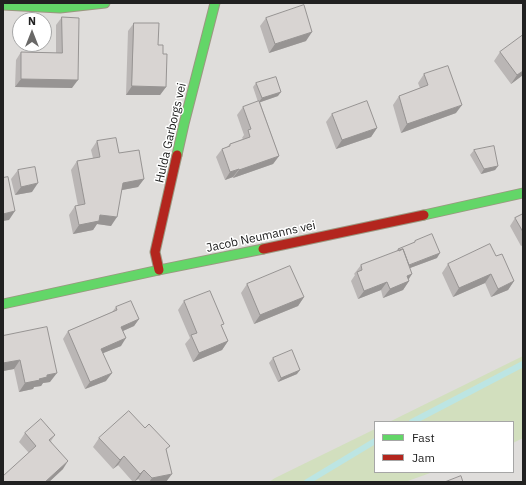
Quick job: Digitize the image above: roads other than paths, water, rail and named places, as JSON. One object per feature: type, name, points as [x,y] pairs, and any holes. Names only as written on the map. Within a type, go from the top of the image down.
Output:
[{"type":"street","points":[[3,4],[60,8],[105,3]]},
{"type":"street","name":"Hulda Garborgs vei","points":[[159,270],[155,252],[184,124],[215,3]]},
{"type":"street","name":"Jacob Neumanns vei","points":[[3,304],[523,193]]},
{"type":"waterway","points":[[414,421],[523,364]]},
{"type":"waterway","points":[[307,482],[374,442]]}]
